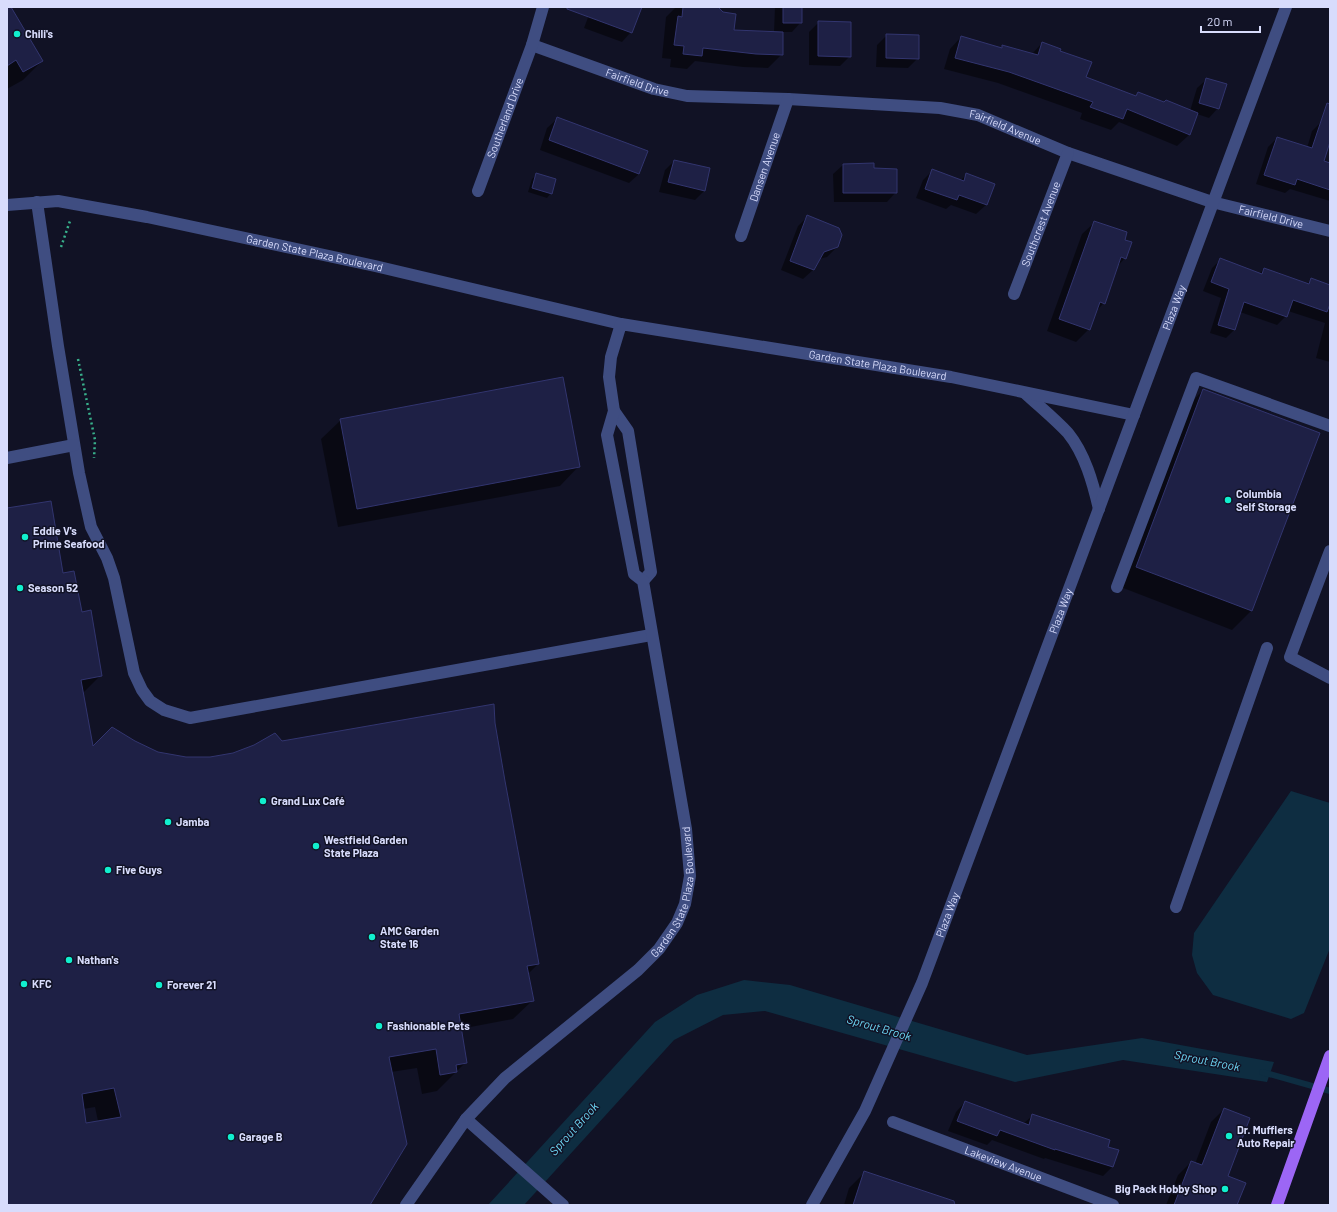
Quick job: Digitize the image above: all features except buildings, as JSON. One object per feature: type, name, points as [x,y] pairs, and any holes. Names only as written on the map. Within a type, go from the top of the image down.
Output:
[{"type":"main road","points":[[1277,1205],[1330,1057]]},
{"type":"street","points":[[532,45],[543,7]]},
{"type":"street","name":"Plaza Way","points":[[812,1205],[865,1111],[913,1004],[1286,7]]},
{"type":"street","name":"Fairfield Drive","points":[[532,45],[654,89],[681,95],[788,99]]},
{"type":"street","name":"Southerland Drive","points":[[478,191],[532,45]]},
{"type":"street","name":"Fairfield Avenue","points":[[788,99],[940,108],[978,115],[1068,153],[1212,202]]},
{"type":"street","name":"Dansen Avenue","points":[[741,236],[788,99]]},
{"type":"street","name":"Southcrest Avenue","points":[[1014,294],[1068,153]]},
{"type":"street","name":"Garden State Plaza Boulevard","points":[[7,205],[58,201],[147,217],[375,266],[621,324],[951,377],[1134,415]]},
{"type":"street","points":[[37,202],[50,300],[74,445],[91,527],[107,558],[114,578],[134,673],[142,690],[150,701],[164,710],[190,718],[651,635]]},
{"type":"street","name":"Fairfield Drive","points":[[1212,202],[1330,231]]},
{"type":"street","name":"Garden State Plaza Boulevard","points":[[621,324],[611,357],[608,377],[614,411],[628,431],[647,539],[652,572],[643,581]]},
{"type":"street","points":[[1117,587],[1196,378],[1330,426]]},
{"type":"street","points":[[1024,392],[1068,433],[1081,455],[1094,484],[1099,509]]},
{"type":"street","name":"Garden State Plaza Boulevard","points":[[406,1205],[466,1119],[505,1078],[638,970],[659,949],[677,923],[686,904],[690,876],[686,830],[651,635],[643,581],[634,574],[608,442],[607,435],[614,411]]},
{"type":"street","points":[[7,458],[74,445]]},
{"type":"street","points":[[1330,551],[1290,657],[1330,678]]},
{"type":"street","points":[[1176,907],[1267,648]]},
{"type":"street","points":[[466,1119],[563,1205]]},
{"type":"street","name":"Lakeview Avenue","points":[[893,1122],[1113,1205]]},
{"type":"path","points":[[62,254],[60,247],[70,221]]},
{"type":"path","points":[[78,356],[95,440],[94,462],[79,473]]},
{"type":"water","points":[[1291,791],[1330,803],[1330,948],[1304,1013],[1291,1019],[1213,995],[1197,973],[1192,955],[1194,933]]},
{"type":"water","points":[[744,980],[790,985],[1027,1055],[1142,1038],[1274,1062],[1267,1082],[1123,1060],[1015,1082],[765,1011],[723,1015],[674,1040],[524,1205],[488,1205],[655,1022],[697,995]]},
{"type":"waterway","name":"Sprout Brook","points":[[1262,1072],[1330,1091]]},
{"type":"place","name":"Chili's","points":[[17,34]]},
{"type":"place","name":"Columbia Self Storage","points":[[1228,500]]},
{"type":"place","name":"Eddie V's Prime Seafood","points":[[25,537]]},
{"type":"place","name":"Season 52","points":[[20,588]]},
{"type":"place","name":"Grand Lux Café","points":[[263,801]]},
{"type":"place","name":"Jamba","points":[[168,822]]},
{"type":"place","name":"Westfield Garden State Plaza","points":[[316,846]]},
{"type":"place","name":"Five Guys","points":[[108,870]]},
{"type":"place","name":"AMC Garden State 16","points":[[372,937]]},
{"type":"place","name":"Nathan's","points":[[69,960]]},
{"type":"place","name":"KFC","points":[[24,984]]},
{"type":"place","name":"Forever 21","points":[[159,985]]},
{"type":"place","name":"Fashionable Pets","points":[[379,1026]]},
{"type":"place","name":"Dr. Mufflers Auto Repair","points":[[1229,1136]]},
{"type":"place","name":"Garage B","points":[[231,1137]]},
{"type":"place","name":"Big Pack Hobby Shop","points":[[1225,1189]]}]
